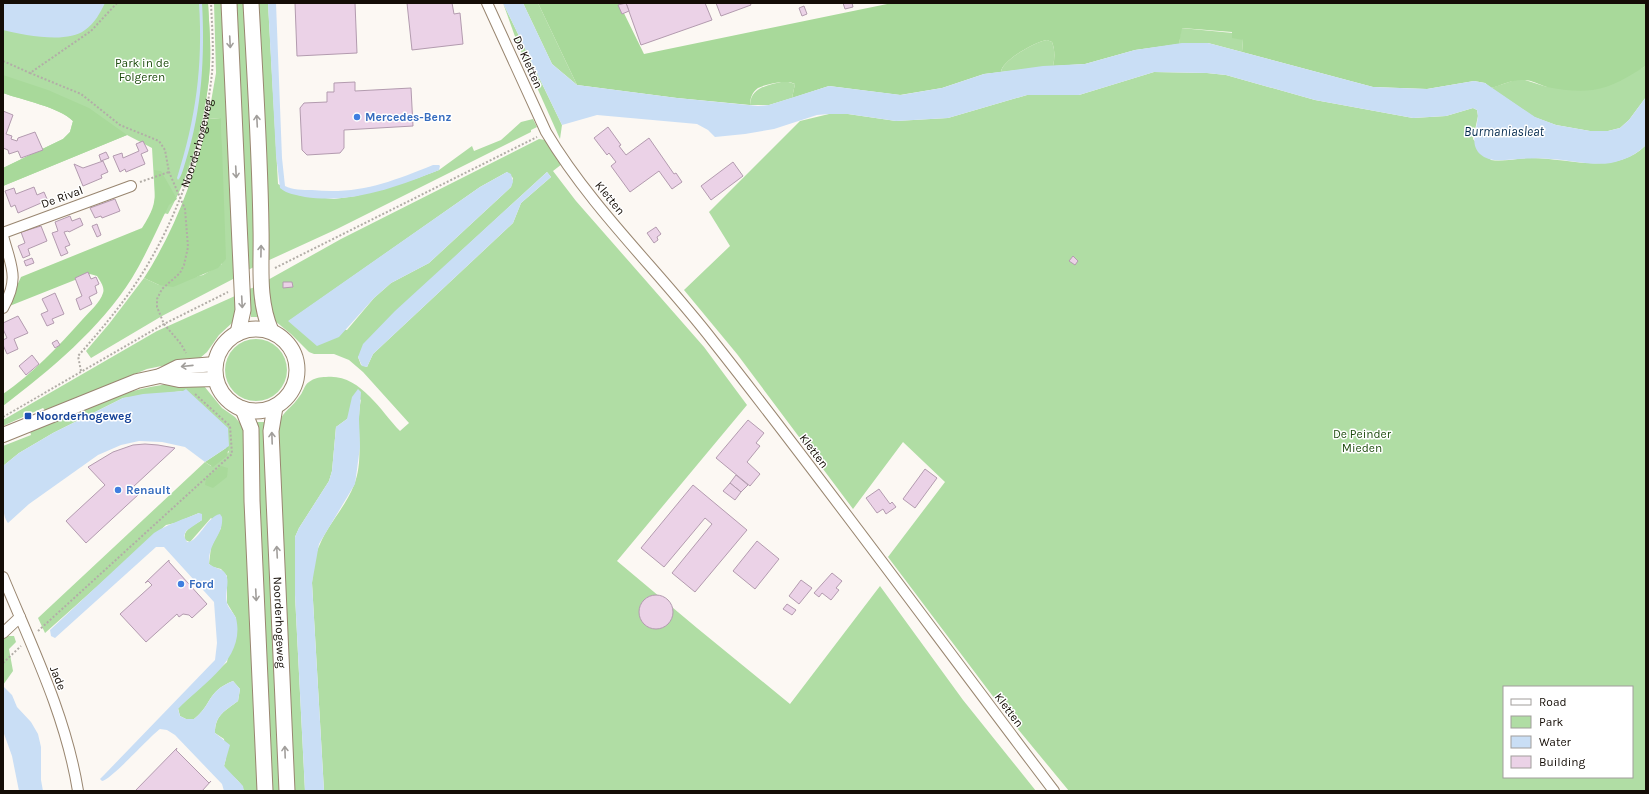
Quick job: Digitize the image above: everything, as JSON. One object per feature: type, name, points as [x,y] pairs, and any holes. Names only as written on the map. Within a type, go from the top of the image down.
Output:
[{"type":"main road","points":[[228,3],[243,310],[242,322],[238,332]]},
{"type":"main road","points":[[251,3],[263,309],[271,331]]},
{"type":"main road","points":[[254,329],[271,331],[282,337],[291,346],[298,366],[294,388],[286,399],[275,407],[259,411],[243,409],[226,398],[220,389],[216,379],[215,364],[219,351],[227,340],[238,332],[254,329]]},
{"type":"main road","points":[[188,373],[215,364]]},
{"type":"main road","points":[[3,435],[93,397],[137,381],[160,376],[178,367],[188,373],[216,379]]},
{"type":"main road","name":"Noorderhogeweg","points":[[275,407],[271,431],[287,791]]},
{"type":"main road","name":"Noorderhogeweg","points":[[243,409],[251,429],[252,501],[265,791]]},
{"type":"street","name":"De Kletten","points":[[487,3],[546,132]]},
{"type":"street","name":"Kletten","points":[[546,132],[598,205],[731,363],[1054,791]]},
{"type":"street","name":"De Rival","points":[[3,308],[10,296],[14,278],[3,234],[130,186]]},
{"type":"street","name":"Jade","points":[[3,577],[61,720],[78,791]]},
{"type":"street","points":[[3,633],[20,617]]},
{"type":"path","points":[[30,72],[91,31],[117,3]]},
{"type":"path","name":"Noorderhogeweg","points":[[81,371],[78,356],[111,317],[140,277],[165,232],[180,195],[197,146],[208,101],[212,52],[211,3]]},
{"type":"path","points":[[3,61],[82,94],[120,125],[142,132],[159,141],[165,150],[173,185],[180,195],[185,209],[187,252],[184,266],[162,290],[157,299],[158,314],[184,350],[189,388],[230,426],[232,454],[3,663]]},
{"type":"path","points":[[275,268],[546,132]]},
{"type":"path","points":[[130,186],[169,172]]},
{"type":"path","points":[[3,417],[164,324],[228,292]]},
{"type":"green space","name":"Park in de Folgeren","points":[[3,3],[208,3],[210,56],[206,103],[197,142],[185,179],[168,214],[153,211],[155,198],[152,148],[127,135],[3,186],[3,168],[63,139],[70,132],[73,121],[67,116],[40,104],[3,93]]},
{"type":"green space","points":[[202,3],[208,3],[210,49],[209,80],[201,124],[183,181],[180,179],[196,114],[199,92],[203,26]]},
{"type":"green space","points":[[214,3],[221,3],[235,278],[162,316],[91,358],[86,351],[109,324],[144,278],[159,285],[203,275],[222,264],[221,118],[208,119],[216,73]]},
{"type":"green space","points":[[236,3],[244,3],[255,231],[256,266],[248,270]]},
{"type":"green space","points":[[258,3],[268,3],[278,184],[298,195],[334,199],[356,196],[415,179],[439,170],[472,146],[474,151],[501,140],[521,122],[533,119],[537,127],[531,130],[531,132],[337,229],[265,262],[265,254],[269,249]]},
{"type":"green space","points":[[503,3],[562,125],[560,139],[518,45]]},
{"type":"green space","points":[[523,3],[538,3],[577,85],[552,64]]},
{"type":"green space","points":[[538,3],[619,3],[644,54],[892,3],[1646,3],[1646,66],[1614,84],[1600,89],[1587,91],[1547,87],[1524,80],[1512,81],[1491,88],[1485,83],[1474,81],[1427,89],[1373,87],[1242,52],[1243,40],[1232,38],[1232,32],[1182,28],[1179,44],[1135,50],[1085,64],[1053,66],[1054,48],[1052,42],[1047,40],[1035,44],[1020,52],[1007,62],[1001,72],[984,74],[942,88],[900,95],[829,86],[792,98],[795,84],[782,82],[758,88],[750,100],[750,105],[677,98],[577,85]]},
{"type":"green space","points":[[1181,28],[1233,33],[1243,40],[1242,52],[1208,43],[1179,44]]},
{"type":"green space","points":[[1047,40],[1052,42],[1054,48],[1053,66],[1001,72],[1007,62],[1020,52],[1035,44]]},
{"type":"green space","points":[[1646,66],[1646,97],[1629,120],[1620,128],[1608,131],[1590,131],[1556,125],[1534,117],[1491,88],[1515,80],[1525,80],[1547,87],[1640,69]]},
{"type":"green space","name":"De Peinder Mieden","points":[[1154,72],[1207,73],[1226,75],[1315,100],[1413,118],[1446,116],[1473,108],[1477,110],[1478,116],[1473,139],[1491,160],[1501,161],[1531,158],[1606,163],[1620,160],[1634,154],[1646,145],[1646,791],[1069,791],[1013,723],[888,557],[945,482],[903,442],[853,509],[737,354],[684,290],[730,246],[709,212],[800,121],[829,114],[848,114],[896,121],[948,118],[1027,95],[1079,95]]},
{"type":"green space","points":[[3,75],[48,90],[89,108],[127,135],[3,186],[3,168],[63,139],[70,132],[73,121],[67,116],[40,104],[3,93]]},
{"type":"green space","points":[[785,81],[795,84],[792,98],[769,105],[750,105],[754,94],[762,87]]},
{"type":"green space","points":[[221,118],[226,259],[218,268],[173,287],[159,285],[144,278],[175,221],[191,181],[208,119]]},
{"type":"green space","points":[[539,139],[545,140],[562,164],[553,171],[576,201],[704,347],[747,405],[617,561],[790,704],[880,586],[963,700],[1036,791],[324,791],[312,583],[315,558],[320,544],[351,493],[357,474],[359,464],[359,410],[361,399],[347,419],[336,427],[332,471],[329,481],[299,528],[295,537],[295,595],[305,791],[294,791],[278,426],[284,413],[296,401],[307,383],[324,377],[338,377],[359,387],[400,431],[409,423],[363,372],[349,360],[334,354],[314,354],[309,352],[271,317],[266,281],[341,239]],"holes":[[[507,172],[513,178],[511,187],[429,263],[391,283],[374,298],[347,330],[289,321],[480,187]],[[547,172],[551,177],[521,203],[513,223],[373,354],[367,367],[361,365],[358,357],[460,252]]]},
{"type":"green space","points":[[154,170],[161,171],[177,199],[169,205],[132,278],[105,314],[73,348],[3,406],[3,394],[25,377],[54,350],[97,304],[102,297],[103,291],[102,284],[97,276],[90,274],[7,307],[21,277],[142,228],[153,206],[155,187]]},
{"type":"green space","points":[[258,286],[259,317],[251,317],[249,289]]},
{"type":"green space","points":[[235,296],[236,311],[232,323],[219,335],[207,352],[200,358],[147,369],[46,411],[43,408],[3,426],[3,420],[157,331]]},
{"type":"green space","points":[[256,339],[273,344],[278,348],[282,353],[287,370],[282,387],[278,392],[273,396],[256,401],[239,396],[234,392],[230,387],[225,370],[230,353],[234,348],[239,344]]},
{"type":"green space","points":[[182,383],[204,386],[222,408],[235,417],[244,428],[248,472],[244,478],[258,791],[244,791],[240,783],[226,769],[224,766],[226,758],[224,739],[215,733],[215,727],[219,718],[225,711],[238,701],[240,689],[233,681],[218,689],[200,714],[194,719],[186,719],[180,716],[178,708],[227,662],[236,618],[227,603],[227,576],[221,569],[213,567],[209,564],[211,547],[221,528],[211,518],[190,542],[185,540],[185,533],[189,528],[202,520],[199,513],[166,525],[45,633],[38,618],[205,462],[211,466],[229,452],[183,391],[123,398],[53,433],[19,453],[3,466],[3,446],[31,435],[30,431],[86,407],[123,394],[162,385]]},
{"type":"green space","points":[[255,422],[264,422],[281,791],[272,791]]},
{"type":"green space","points":[[229,446],[227,456],[213,467],[205,462]]},
{"type":"green space","points":[[221,466],[228,468],[227,477],[213,488],[205,485],[206,478]]},
{"type":"green space","points":[[8,636],[14,636],[16,642],[9,649],[13,671],[3,685],[3,639]]},
{"type":"water","points":[[3,3],[105,3],[94,21],[85,30],[68,37],[45,37],[3,30]]},
{"type":"water","points":[[199,3],[202,3],[203,43],[199,102],[196,122],[183,171],[178,180],[177,178],[184,156],[197,92],[200,48]]},
{"type":"water","points":[[268,3],[276,3],[282,158],[285,186],[301,190],[344,191],[388,182],[433,165],[439,165],[439,170],[391,188],[357,196],[340,198],[323,199],[305,197],[289,193],[280,188],[276,155]]},
{"type":"water","name":"Burmaniasleat","points":[[503,3],[523,3],[552,64],[577,85],[677,98],[758,106],[769,105],[829,86],[901,95],[942,88],[984,74],[1043,66],[1085,64],[1135,50],[1182,43],[1208,43],[1373,87],[1427,89],[1474,81],[1485,83],[1535,117],[1556,125],[1590,131],[1608,131],[1620,128],[1629,120],[1646,97],[1646,145],[1626,159],[1604,164],[1539,158],[1492,160],[1482,156],[1476,149],[1474,138],[1478,115],[1477,110],[1473,108],[1446,116],[1413,118],[1315,100],[1226,75],[1207,73],[1154,72],[1079,95],[1027,95],[948,118],[896,121],[848,114],[829,114],[817,115],[774,129],[715,137],[708,130],[697,124],[597,115],[562,125]]},
{"type":"water","points":[[507,172],[511,174],[513,182],[511,187],[429,263],[391,283],[374,298],[339,337],[317,346],[288,321],[480,187]]},
{"type":"water","points":[[547,172],[551,177],[521,203],[513,223],[373,354],[367,367],[362,366],[358,357],[363,344],[395,311]]},
{"type":"water","points":[[186,389],[228,428],[229,446],[205,462],[185,447],[162,442],[139,441],[121,445],[98,455],[29,504],[8,523],[5,518],[3,504],[3,466],[19,453],[53,433],[123,398],[143,394],[183,391]]},
{"type":"water","points":[[358,389],[361,392],[359,419],[360,447],[355,484],[319,544],[312,583],[324,791],[305,791],[295,595],[295,537],[299,528],[329,481],[332,471],[336,427],[347,419],[352,397]]},
{"type":"water","points":[[199,513],[202,514],[202,520],[186,531],[184,536],[187,542],[191,541],[215,516],[220,514],[222,517],[221,529],[213,544],[209,556],[209,564],[222,570],[227,576],[226,599],[236,618],[237,633],[235,646],[220,670],[178,709],[180,716],[186,719],[194,719],[200,714],[218,689],[224,685],[233,681],[240,689],[238,701],[225,711],[219,718],[215,727],[215,733],[230,745],[224,766],[243,786],[244,791],[224,791],[222,784],[175,735],[167,730],[160,729],[113,774],[102,781],[100,779],[215,660],[217,643],[214,602],[164,547],[156,547],[55,638],[51,636],[50,630],[154,533],[170,524]]},
{"type":"water","points":[[3,686],[12,695],[17,707],[31,722],[38,734],[41,747],[41,780],[43,791],[19,791],[12,756],[3,731]]},
{"type":"building","points":[[295,3],[355,3],[357,53],[297,56]]},
{"type":"building","points":[[407,3],[452,3],[454,14],[460,13],[463,44],[412,50]]},
{"type":"building","points":[[626,3],[705,3],[712,20],[641,45]]},
{"type":"building","points":[[626,3],[629,11],[622,14],[618,5]]},
{"type":"building","points":[[716,3],[750,3],[751,5],[721,16]]},
{"type":"building","points":[[843,3],[852,3],[853,7],[845,9]]},
{"type":"building","points":[[804,6],[807,14],[802,16],[799,8]]},
{"type":"building","name":"Mercedes-Benz","points":[[355,82],[355,91],[411,88],[413,126],[344,130],[344,148],[340,153],[307,155],[302,150],[300,108],[304,103],[327,102],[327,92],[334,92],[334,83]]},
{"type":"building","points":[[3,111],[13,115],[6,134],[12,136],[11,139],[17,141],[18,138],[35,132],[43,150],[21,158],[18,151],[9,154],[8,150],[3,148]]},
{"type":"building","points":[[608,127],[621,145],[619,146],[626,155],[649,138],[674,174],[676,173],[682,182],[672,189],[659,171],[630,192],[611,166],[616,162],[609,153],[607,155],[594,138]]},
{"type":"building","points":[[143,141],[148,151],[141,154],[145,164],[126,172],[125,169],[120,172],[113,156],[122,153],[123,158],[139,151],[136,144]]},
{"type":"building","points":[[106,152],[109,158],[101,161],[99,155]]},
{"type":"building","points":[[103,161],[108,172],[101,175],[102,178],[83,186],[74,164],[83,168]]},
{"type":"building","points":[[733,162],[743,176],[711,200],[701,186]]},
{"type":"building","points":[[34,187],[37,195],[44,192],[47,199],[18,213],[15,205],[11,207],[5,191],[14,188],[16,194]]},
{"type":"building","points":[[115,199],[120,211],[102,218],[101,216],[95,218],[90,208]]},
{"type":"building","points":[[70,216],[72,221],[80,218],[83,225],[69,232],[64,232],[70,245],[65,247],[68,253],[61,256],[52,233],[58,231],[55,222]]},
{"type":"building","points":[[97,224],[101,235],[97,237],[92,226]]},
{"type":"building","points":[[41,226],[47,241],[28,249],[30,255],[23,258],[18,246],[25,243],[21,232]]},
{"type":"building","points":[[656,227],[661,234],[657,237],[658,240],[654,243],[647,233]]},
{"type":"building","points":[[1073,256],[1078,261],[1075,265],[1069,261]]},
{"type":"building","points":[[32,258],[34,263],[26,266],[24,261]]},
{"type":"building","points":[[88,272],[91,279],[96,277],[99,284],[95,286],[97,293],[89,297],[92,304],[80,310],[76,299],[82,296],[75,278]]},
{"type":"building","points":[[283,282],[292,282],[293,287],[283,288]]},
{"type":"building","points":[[55,293],[64,314],[52,319],[54,323],[47,326],[41,314],[48,311],[42,299]]},
{"type":"building","points":[[18,316],[28,333],[14,339],[18,349],[7,354],[3,345],[3,340],[7,338],[3,329],[3,323]]},
{"type":"building","points":[[57,340],[60,345],[55,348],[52,343]]},
{"type":"building","points":[[32,355],[39,364],[26,375],[19,366]]},
{"type":"building","points":[[748,420],[764,433],[756,443],[760,446],[747,462],[760,474],[750,486],[716,458]]},
{"type":"building","name":"Renault","points":[[145,444],[175,448],[133,487],[139,494],[86,543],[66,521],[105,485],[88,467],[113,452],[133,445]]},
{"type":"building","points":[[925,469],[937,478],[915,508],[903,499]]},
{"type":"building","points":[[736,475],[748,485],[741,492],[730,483]]},
{"type":"building","points":[[730,483],[741,492],[735,500],[723,491]]},
{"type":"building","points":[[693,485],[747,530],[695,592],[672,573],[712,524],[705,518],[664,567],[641,548]]},
{"type":"building","points":[[879,489],[890,504],[892,502],[896,507],[886,514],[883,509],[877,513],[866,498]]},
{"type":"building","points":[[757,541],[779,559],[755,589],[733,571]]},
{"type":"building","points":[[169,560],[169,562],[207,604],[192,618],[189,615],[183,614],[179,617],[177,614],[146,642],[120,614],[152,585],[148,581],[145,583]]},
{"type":"building","points":[[832,573],[842,581],[836,588],[839,590],[831,600],[822,593],[819,597],[814,593]]},
{"type":"building","points":[[801,580],[812,588],[799,604],[789,596]]},
{"type":"building","points":[[659,595],[668,600],[672,605],[672,619],[668,624],[663,628],[653,629],[649,628],[640,619],[639,609],[640,605],[649,596]]},
{"type":"building","points":[[787,604],[796,610],[792,615],[783,609]]},
{"type":"building","points":[[177,748],[176,750],[209,783],[211,781],[202,791],[135,791]]},
{"type":"place","name":"Mercedes-Benz","points":[[357,117]]},
{"type":"place","name":"Noorderhogeweg","points":[[28,416]]},
{"type":"place","name":"Renault","points":[[118,490]]},
{"type":"place","name":"Ford","points":[[181,584]]}]
